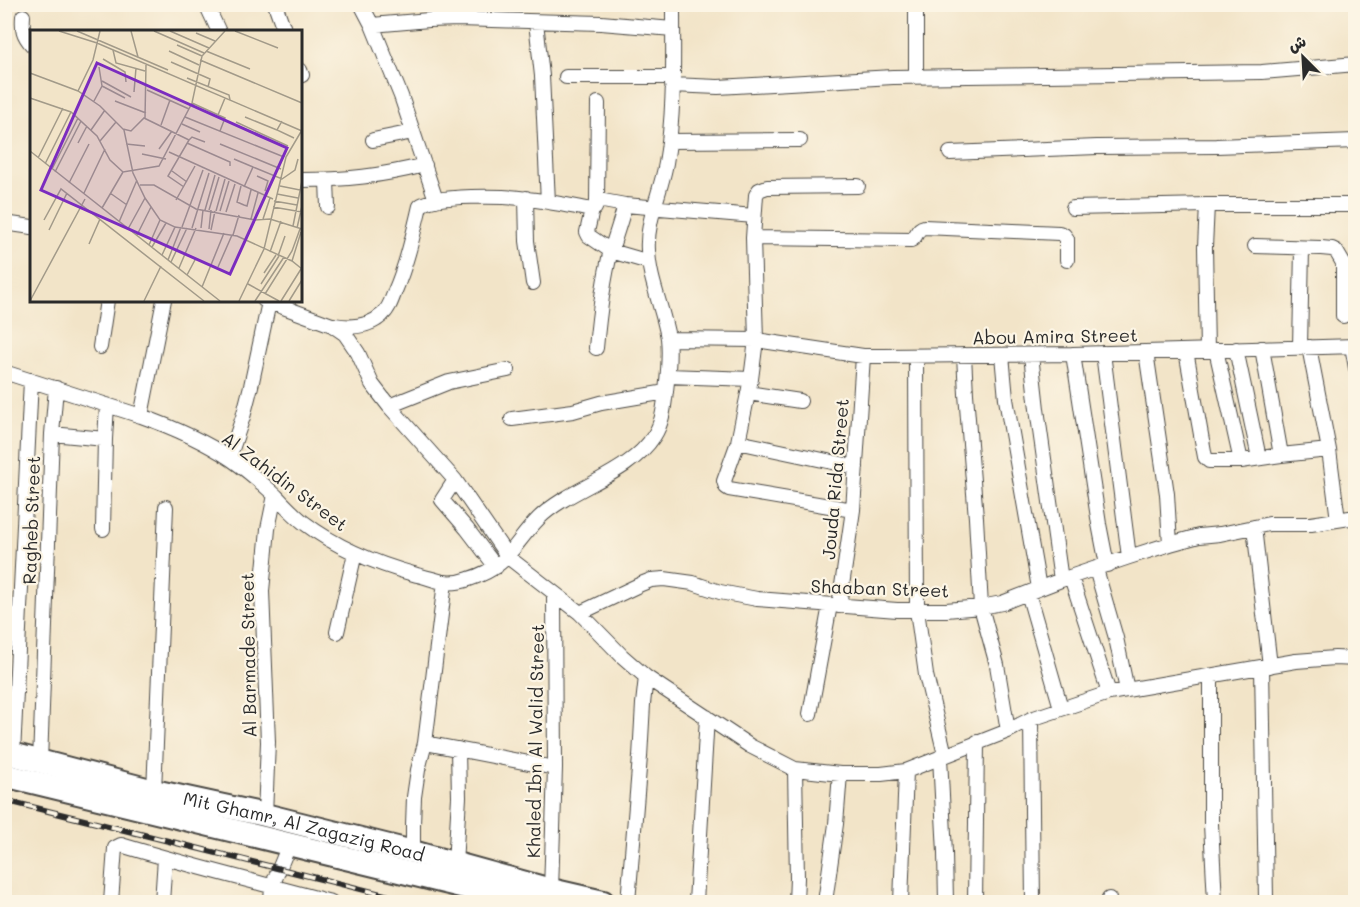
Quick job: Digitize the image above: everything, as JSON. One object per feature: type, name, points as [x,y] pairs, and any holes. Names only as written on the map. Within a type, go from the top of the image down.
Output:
[{"type":"highway","name":"Mit Ghamr, Al Zagazig Road","points":[[7,760],[40,762],[154,791],[265,815],[603,903]]},
{"type":"highway","name":"Mit Ghamr, Al Zagazig Road","points":[[7,760],[289,845],[527,903]]},
{"type":"street","points":[[206,4],[218,30]]},
{"type":"street","points":[[275,4],[284,30]]},
{"type":"street","points":[[361,4],[401,96],[436,200]]},
{"type":"street","name":"Al Zahidin Street","points":[[4,372],[141,416],[194,438],[229,458],[254,476],[309,526],[355,553],[399,570],[445,582],[463,581],[480,576],[508,557],[530,527],[548,509],[614,471],[645,448],[661,422],[668,376],[668,339],[647,248],[648,230],[666,164],[669,141],[674,4]]},
{"type":"street","points":[[916,4],[916,77]]},
{"type":"street","points":[[23,16],[23,33],[30,42]]},
{"type":"street","points":[[372,25],[429,20],[601,23],[673,29]]},
{"type":"street","points":[[536,22],[542,76],[548,202]]},
{"type":"street","points":[[566,77],[672,81],[718,87],[841,79],[1262,72],[1356,64]]},
{"type":"street","points":[[598,102],[594,205],[587,235],[611,250],[649,262]]},
{"type":"street","points":[[373,140],[413,132]]},
{"type":"street","points":[[669,141],[800,140]]},
{"type":"street","points":[[950,153],[1356,141]]},
{"type":"street","points":[[302,180],[367,177],[425,165]]},
{"type":"street","points":[[327,180],[328,207]]},
{"type":"street","points":[[853,510],[729,489],[724,481],[738,442],[756,340],[753,238],[756,195],[759,190],[767,187],[858,186]]},
{"type":"street","points":[[526,198],[527,241],[533,283]]},
{"type":"street","points":[[332,325],[358,326],[382,315],[393,297],[406,263],[420,206],[436,200],[526,198],[548,202],[626,205],[754,216]]},
{"type":"street","points":[[596,348],[601,299],[611,250],[626,205]]},
{"type":"street","points":[[1207,205],[1205,247],[1212,350],[1241,461]]},
{"type":"street","points":[[1073,208],[1356,205]]},
{"type":"street","points":[[4,223],[30,227]]},
{"type":"street","points":[[753,238],[911,240],[919,229],[924,227],[1059,233],[1067,239],[1066,260]]},
{"type":"street","points":[[1256,246],[1336,251],[1343,263],[1343,316]]},
{"type":"street","points":[[1302,248],[1305,347],[1329,450],[1338,520]]},
{"type":"street","points":[[100,347],[107,302]]},
{"type":"street","points":[[141,416],[164,302]]},
{"type":"street","points":[[229,458],[251,386],[267,302]]},
{"type":"street","points":[[270,302],[332,325],[351,341],[372,384],[455,480],[508,557],[580,614],[646,677],[750,746],[795,768],[840,774],[881,774],[906,771],[1008,731],[1031,719],[1109,693],[1296,661],[1356,658]]},
{"type":"street","name":"Abou Amira Street","points":[[668,339],[756,340],[863,356],[1031,355],[1354,346]]},
{"type":"street","points":[[1354,346],[1356,368]]},
{"type":"street","points":[[1262,348],[1281,455]]},
{"type":"street","points":[[1236,349],[1259,458]]},
{"type":"street","points":[[1186,351],[1205,457],[1209,461],[1241,461],[1329,450]]},
{"type":"street","points":[[1146,352],[1167,494],[1170,544]]},
{"type":"street","points":[[1103,353],[1130,557]]},
{"type":"street","points":[[1074,354],[1099,524],[1102,567],[1127,690]]},
{"type":"street","points":[[1002,355],[1033,591],[1060,708]]},
{"type":"street","points":[[1031,355],[1037,409],[1066,578],[1109,693]]},
{"type":"street","name":"Jouda Rida Street","points":[[810,714],[835,605],[853,510],[863,356]]},
{"type":"street","points":[[916,356],[917,610],[926,675],[943,756],[946,903]]},
{"type":"street","points":[[964,356],[981,607],[997,665],[1008,731]]},
{"type":"street","points":[[389,406],[449,382],[508,370]]},
{"type":"street","points":[[668,376],[749,386],[800,401]]},
{"type":"street","points":[[7,760],[31,380]]},
{"type":"street","name":"Ragheb Street","points":[[40,762],[52,434],[56,388]]},
{"type":"street","points":[[512,419],[573,411],[601,403],[666,392]]},
{"type":"street","points":[[103,529],[107,405]]},
{"type":"street","points":[[52,434],[105,439]]},
{"type":"street","points":[[738,442],[856,467]]},
{"type":"street","points":[[455,480],[442,500],[467,528],[496,567]]},
{"type":"street","name":"Al Barmade Street","points":[[265,815],[268,742],[262,591],[268,530],[275,495]]},
{"type":"street","points":[[154,791],[166,507]]},
{"type":"street","name":"Shaaban Street","points":[[580,614],[641,584],[664,579],[757,599],[917,610],[981,607],[1002,603],[1066,578],[1199,536],[1213,536],[1269,524],[1311,524],[1356,517]]},
{"type":"street","points":[[1254,527],[1266,666],[1266,898]]},
{"type":"street","points":[[337,632],[355,553]]},
{"type":"street","points":[[413,852],[414,797],[425,743],[445,582]]},
{"type":"street","name":"Khaled Ibn Al Walid Street","points":[[551,890],[555,768],[554,593]]},
{"type":"street","points":[[1211,676],[1211,824],[1215,903]]},
{"type":"street","points":[[628,903],[646,677]]},
{"type":"street","points":[[696,903],[707,717]]},
{"type":"street","points":[[1031,719],[1033,903]]},
{"type":"street","points":[[975,903],[977,742]]},
{"type":"street","points":[[425,743],[555,768]]},
{"type":"street","points":[[455,864],[459,797],[458,749]]},
{"type":"street","points":[[795,768],[796,903]]},
{"type":"street","points":[[901,903],[906,771]]},
{"type":"street","points":[[825,903],[836,824],[840,774]]},
{"type":"street","points":[[111,903],[115,848],[121,845],[331,903]]},
{"type":"street","points":[[271,903],[272,886],[289,845]]},
{"type":"street","points":[[162,903],[165,858]]},
{"type":"railway","points":[[4,800],[413,902]]}]
